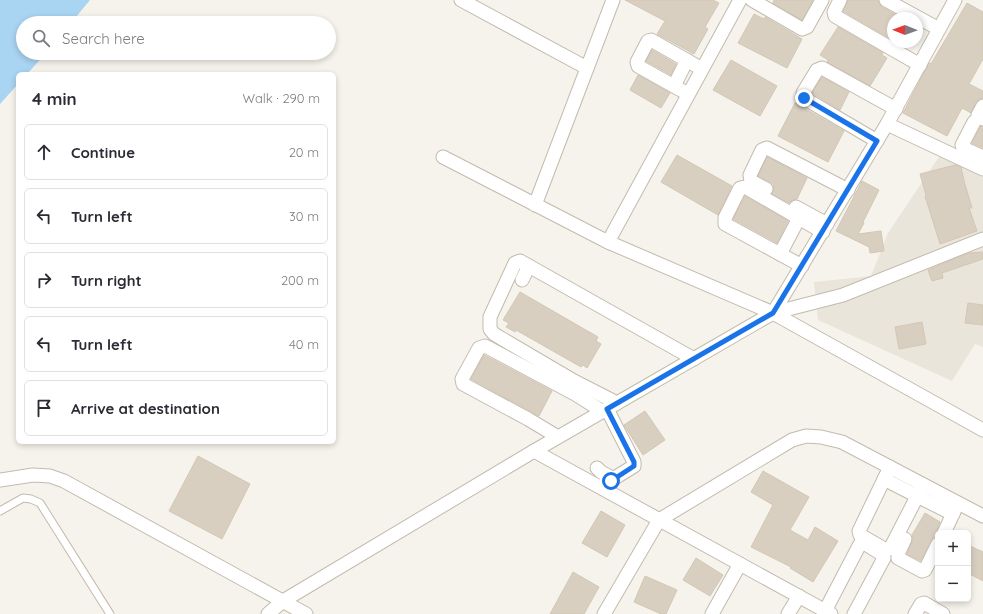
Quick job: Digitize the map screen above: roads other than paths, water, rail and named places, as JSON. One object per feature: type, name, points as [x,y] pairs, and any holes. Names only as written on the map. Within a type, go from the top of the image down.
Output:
[{"type":"street","points":[[461,0],[587,68]]},
{"type":"street","points":[[535,204],[613,0]]},
{"type":"street","points":[[608,242],[740,0]]},
{"type":"street","points":[[759,2],[802,29],[807,27],[822,0]]},
{"type":"street","points":[[840,0],[834,12],[835,16],[920,65]]},
{"type":"street","points":[[886,0],[939,29]]},
{"type":"street","points":[[773,313],[896,109],[955,0]]},
{"type":"street","points":[[688,94],[638,66],[637,62],[648,41],[651,40],[702,69]]},
{"type":"street","points":[[674,86],[687,60]]},
{"type":"street","points":[[877,141],[804,98],[803,93],[817,70],[822,68],[896,109]]},
{"type":"street","points":[[983,106],[978,115],[979,121],[962,145],[963,148],[983,157]]},
{"type":"street","points":[[887,124],[983,169]]},
{"type":"street","points":[[825,228],[751,181],[750,175],[762,150],[767,148],[848,190]]},
{"type":"street","points":[[443,157],[608,242],[773,313],[983,430]]},
{"type":"street","points":[[802,266],[725,224],[725,218],[740,188],[745,187],[799,218],[825,228]]},
{"type":"street","points":[[780,254],[799,218]]},
{"type":"street","points":[[268,614],[283,601],[534,451],[773,313],[843,295],[983,239]]},
{"type":"street","points":[[600,487],[634,466],[634,462],[609,408],[574,381],[494,334],[490,329],[490,317],[515,263],[520,261],[694,359]]},
{"type":"street","points":[[522,280],[529,266]]},
{"type":"street","points":[[558,437],[463,384],[462,379],[479,348],[485,346],[576,394],[609,408]]},
{"type":"street","points":[[604,614],[659,520],[792,440],[806,436],[821,437],[842,442],[887,473],[955,509],[983,516]]},
{"type":"street","points":[[534,451],[828,612],[860,544],[864,543],[883,555],[884,558],[854,614]]},
{"type":"street","points":[[597,468],[614,479]]},
{"type":"street","points":[[887,473],[859,531],[860,535],[886,550],[890,550],[923,492]]},
{"type":"street","points":[[0,480],[38,475],[50,476],[64,481],[306,614]]},
{"type":"street","points":[[923,492],[898,554],[898,558],[922,571],[926,570],[935,550]]},
{"type":"street","points":[[945,530],[955,509]]},
{"type":"street","points":[[712,614],[740,564]]},
{"type":"street","points":[[788,614],[799,596]]},
{"type":"street","points":[[915,614],[921,604],[924,603],[943,614]]},
{"type":"lane","points":[[0,510],[23,498],[31,499],[40,503],[110,614]]},
{"type":"water","points":[[0,0],[90,0],[77,16],[16,16],[16,60],[40,60],[29,72],[16,72],[16,86],[0,104]]}]
